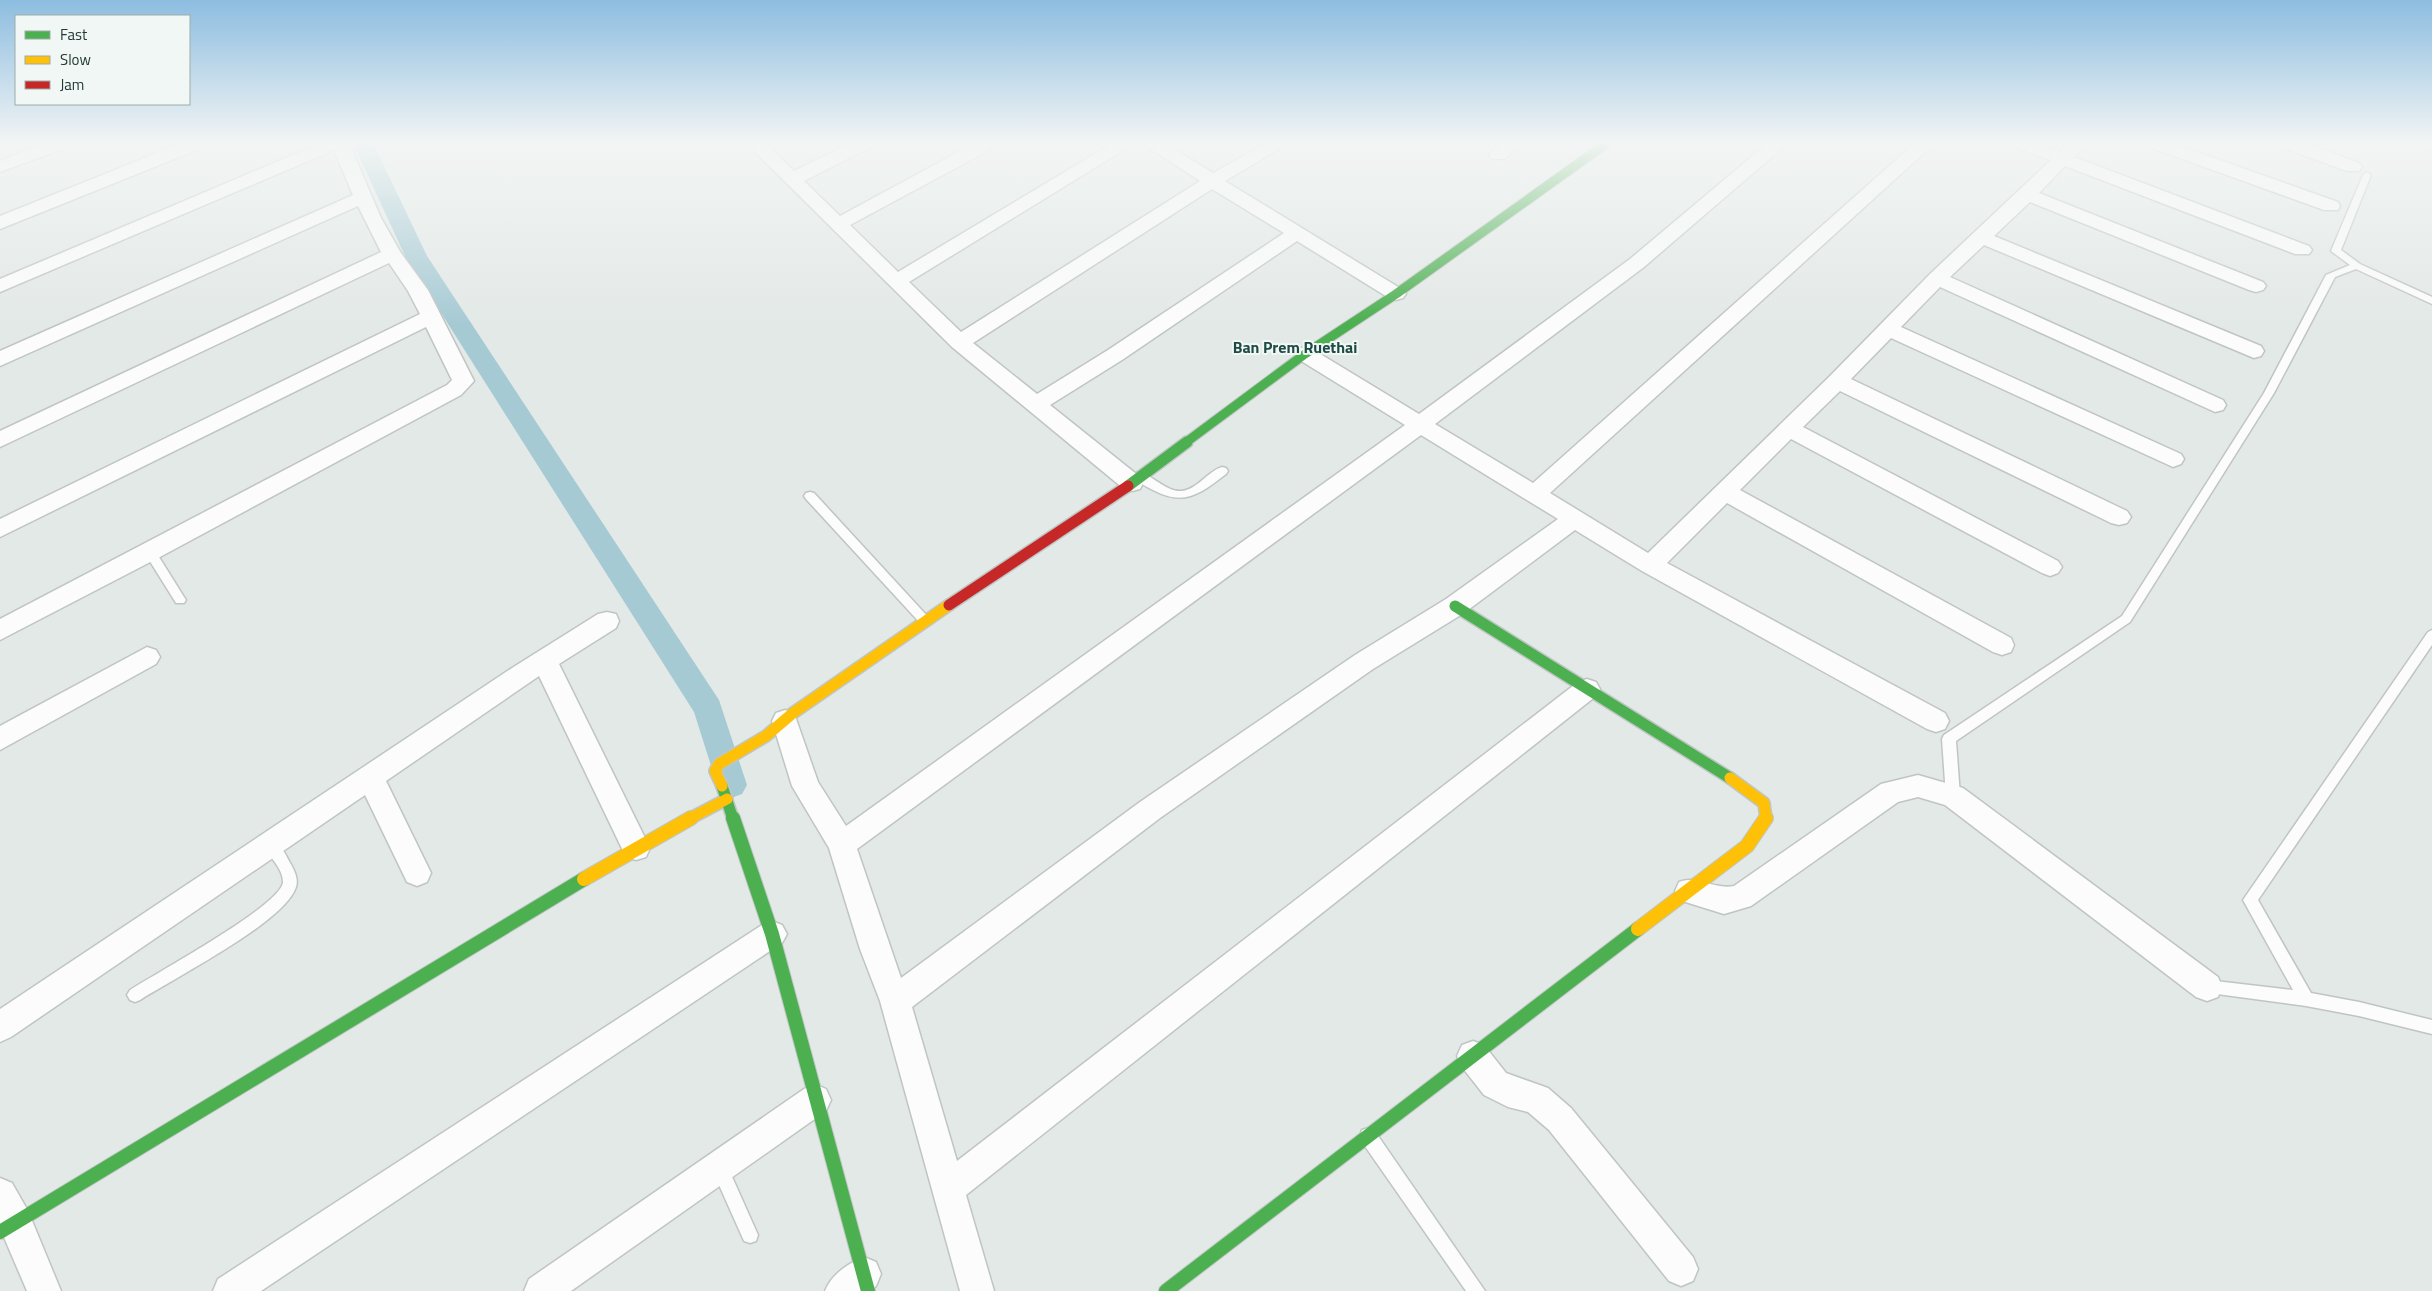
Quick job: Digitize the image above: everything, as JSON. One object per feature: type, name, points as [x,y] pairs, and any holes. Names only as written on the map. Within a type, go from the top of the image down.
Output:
[{"type":"street","points":[[0,223],[49,203]]},
{"type":"street","points":[[0,286],[196,203]]},
{"type":"street","points":[[0,359],[349,203]]},
{"type":"street","points":[[0,630],[460,386],[463,381],[418,290],[392,254],[366,203]]},
{"type":"street","points":[[818,203],[959,342],[1036,404],[1136,480]]},
{"type":"street","points":[[839,224],[877,203]]},
{"type":"street","points":[[896,281],[1026,203]]},
{"type":"street","points":[[959,342],[1177,203]]},
{"type":"street","points":[[1248,203],[1396,294]]},
{"type":"street","points":[[858,1285],[815,1100],[772,934],[727,799],[715,771],[719,764],[775,728],[925,622],[1136,480],[1305,354],[1396,294],[1523,203]]},
{"type":"street","points":[[842,844],[1419,425],[1637,263],[1708,203]]},
{"type":"street","points":[[1536,494],[1859,203]]},
{"type":"street","points":[[1650,565],[1889,329],[1937,278],[2018,203]]},
{"type":"street","points":[[2048,203],[2256,286]]},
{"type":"street","points":[[2178,203],[2302,250]]},
{"type":"street","points":[[2323,203],[2331,206]]},
{"type":"street","points":[[1036,404],[1115,355],[1297,233]]},
{"type":"street","points":[[1981,237],[2254,351]]},
{"type":"street","points":[[0,440],[392,254]]},
{"type":"street","points":[[1937,278],[2215,405]]},
{"type":"street","points":[[0,530],[431,316]]},
{"type":"street","points":[[1889,329],[2172,459]]},
{"type":"street","points":[[1305,354],[1650,565],[1936,721]]},
{"type":"street","points":[[1837,381],[2119,517]]},
{"type":"street","points":[[1789,428],[2050,567]]},
{"type":"street","points":[[1723,491],[2002,645]]},
{"type":"street","points":[[895,1001],[1150,810],[1364,662],[1455,606],[1576,518]]},
{"type":"street","points":[[1166,1291],[1747,846],[1766,820],[1764,804],[1745,786],[1455,606]]},
{"type":"street","points":[[0,1027],[544,660],[607,621]]},
{"type":"street","points":[[0,739],[147,657]]},
{"type":"street","points":[[544,660],[636,848]]},
{"type":"street","points":[[947,1189],[1098,1074],[1331,888],[1588,689]]},
{"type":"street","points":[[775,728],[806,786],[842,844],[875,949],[895,1001],[977,1291]]},
{"type":"street","points":[[370,777],[418,873]]},
{"type":"street","points":[[1689,890],[1724,901],[1741,897],[1891,792],[1918,786],[1953,796],[2207,987]]},
{"type":"street","points":[[44,1291],[5,1217],[636,848],[727,799]]},
{"type":"street","points":[[230,1291],[772,934]]},
{"type":"street","points":[[1473,1056],[1495,1084],[1508,1091],[1537,1099],[1560,1119],[1681,1268]]},
{"type":"street","points":[[541,1291],[815,1100]]},
{"type":"lane","points":[[2350,203],[2336,251],[2357,266],[2432,302]]},
{"type":"lane","points":[[1953,796],[1949,739],[2126,619],[2269,393],[2331,275],[2357,266]]},
{"type":"lane","points":[[1136,480],[1161,492],[1178,496],[1194,493],[1222,471]]},
{"type":"lane","points":[[810,496],[925,622]]},
{"type":"lane","points":[[150,552],[180,600]]},
{"type":"lane","points":[[2306,1000],[2250,900],[2432,635]]},
{"type":"lane","points":[[135,995],[240,931],[277,906],[285,897],[290,885],[285,867],[270,844]]},
{"type":"lane","points":[[2207,987],[2359,1009],[2432,1027]]},
{"type":"lane","points":[[1368,1136],[1476,1291]]},
{"type":"lane","points":[[719,1166],[750,1235]]},
{"type":"waterway","points":[[391,203],[416,256],[708,709],[731,785]]},
{"type":"traffic: fast","points":[[1128,486],[1305,354],[1396,294],[1523,203]]},
{"type":"traffic: fast","points":[[1455,606],[1730,778]]},
{"type":"traffic: fast","points":[[722,786],[772,934],[868,1291]]},
{"type":"traffic: fast","points":[[0,1232],[584,879]]},
{"type":"traffic: fast","points":[[1166,1291],[1638,929]]},
{"type":"traffic: slow","points":[[722,786],[715,771],[719,764],[766,736],[793,713],[949,605]]},
{"type":"traffic: slow","points":[[1638,929],[1747,846],[1766,820],[1764,803],[1730,778]]},
{"type":"traffic: slow","points":[[584,879],[636,848],[727,799]]},
{"type":"traffic: jam","points":[[949,605],[1128,486]]},
{"type":"district","name":"Ban Prem Ruethai","points":[[1295,347]]}]
